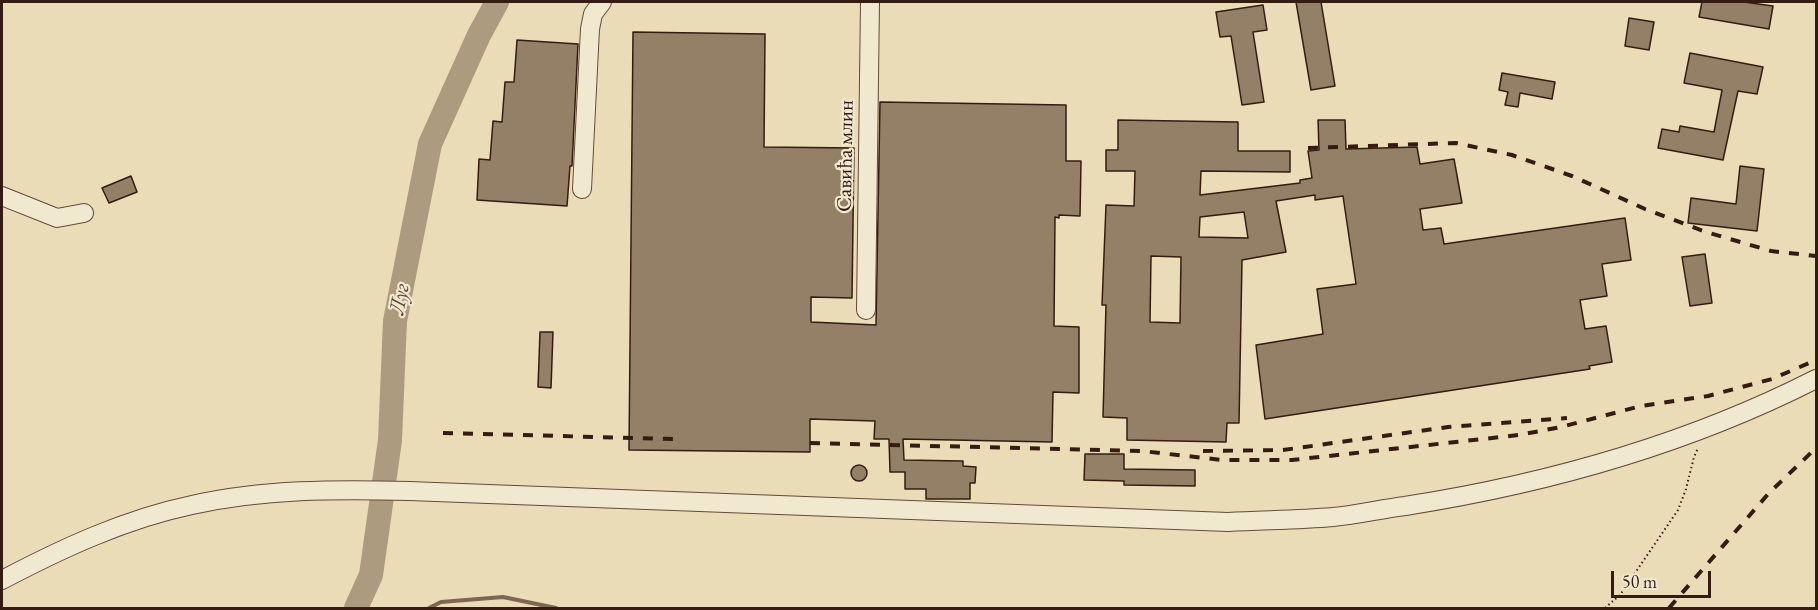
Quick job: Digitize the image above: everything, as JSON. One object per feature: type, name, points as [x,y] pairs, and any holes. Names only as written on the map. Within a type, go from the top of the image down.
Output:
[{"type":"street","points":[[582,189],[590,29],[593,14],[602,2]]},
{"type":"street","name":"Савића млин","points":[[866,310],[870,2]]},
{"type":"street","points":[[2,196],[57,218],[84,213]]},
{"type":"street","points":[[2,580],[58,552],[148,516],[192,504],[301,490],[410,491],[1228,522],[1322,517],[1460,497],[1587,468],[1743,413],[1816,379]]},
{"type":"path","points":[[1605,609],[1620,595],[1678,510],[1694,457],[1709,426]]},
{"type":"building","points":[[1296,2],[1321,2],[1335,86],[1311,90]]},
{"type":"building","points":[[1702,2],[1744,2],[1773,6],[1769,29],[1699,17]]},
{"type":"building","points":[[1263,5],[1267,30],[1253,32],[1264,102],[1242,105],[1231,36],[1220,37],[1216,12]]},
{"type":"building","points":[[1629,18],[1654,22],[1649,50],[1625,46]]},
{"type":"building","points":[[633,32],[765,34],[764,147],[854,148],[852,298],[811,297],[811,322],[876,325],[880,102],[1066,105],[1066,161],[1081,161],[1080,216],[1059,215],[1059,218],[1055,217],[1054,326],[1079,327],[1079,393],[1053,392],[1052,442],[903,439],[904,460],[963,461],[963,466],[976,467],[975,483],[970,483],[970,499],[926,499],[926,489],[905,489],[905,472],[890,472],[889,439],[874,439],[875,421],[810,419],[810,452],[629,450]]},
{"type":"building","points":[[517,40],[578,44],[572,166],[570,166],[567,206],[477,200],[479,159],[490,160],[493,121],[502,122],[505,82],[514,82]]},
{"type":"building","points":[[1690,53],[1763,67],[1757,94],[1738,91],[1723,160],[1658,148],[1662,129],[1679,132],[1680,126],[1714,132],[1722,90],[1684,83]]},
{"type":"building","points":[[1502,73],[1555,82],[1552,99],[1520,93],[1518,107],[1505,105],[1508,92],[1499,90]]},
{"type":"building","points":[[1118,120],[1238,122],[1238,151],[1290,151],[1290,172],[1201,171],[1200,195],[1300,183],[1300,180],[1312,178],[1308,151],[1319,150],[1318,120],[1345,120],[1346,149],[1417,147],[1420,164],[1454,159],[1462,203],[1420,209],[1423,230],[1441,228],[1444,244],[1625,218],[1631,260],[1602,264],[1607,296],[1580,300],[1585,329],[1606,326],[1612,362],[1589,366],[1590,369],[1265,419],[1256,345],[1323,334],[1317,289],[1356,284],[1343,196],[1315,200],[1315,195],[1276,201],[1286,252],[1242,260],[1239,423],[1227,423],[1226,442],[1127,440],[1127,418],[1103,417],[1106,305],[1102,305],[1106,205],[1134,206],[1135,171],[1106,171],[1106,150],[1118,150]],"holes":[[[1244,212],[1248,238],[1199,237],[1200,217]],[[1151,256],[1181,257],[1180,323],[1150,322]]]},
{"type":"building","points":[[1740,166],[1764,169],[1757,231],[1688,223],[1691,198],[1736,204]]},
{"type":"building","points":[[131,176],[137,192],[109,203],[102,188]]},
{"type":"building","points":[[1705,254],[1712,303],[1690,306],[1682,257]]},
{"type":"building","points":[[540,332],[553,332],[551,388],[538,387]]},
{"type":"building","points":[[1085,454],[1124,454],[1124,469],[1195,470],[1195,486],[1124,485],[1124,481],[1084,480]]},
{"type":"building","points":[[859,465],[865,467],[867,473],[865,479],[859,481],[853,479],[851,473],[853,467]]},
{"type":"waterway","name":"Луг","points":[[356,608],[371,575],[390,440],[395,321],[430,144],[479,35],[497,2]]},
{"type":"waterway","points":[[429,608],[441,602],[503,597],[556,608]]},
{"type":"railway","points":[[1308,148],[1456,143],[1512,155],[1572,176],[1645,209],[1706,232],[1771,251],[1816,256]]},
{"type":"railway","points":[[810,443],[1142,451],[1222,460],[1292,460],[1519,435],[1561,427],[1641,406],[1708,396],[1772,379],[1816,360]]},
{"type":"railway","points":[[1203,451],[1283,450],[1448,427],[1567,418]]},
{"type":"railway","points":[[443,433],[674,439]]},
{"type":"railway","points":[[1669,608],[1769,493],[1816,448]]}]
